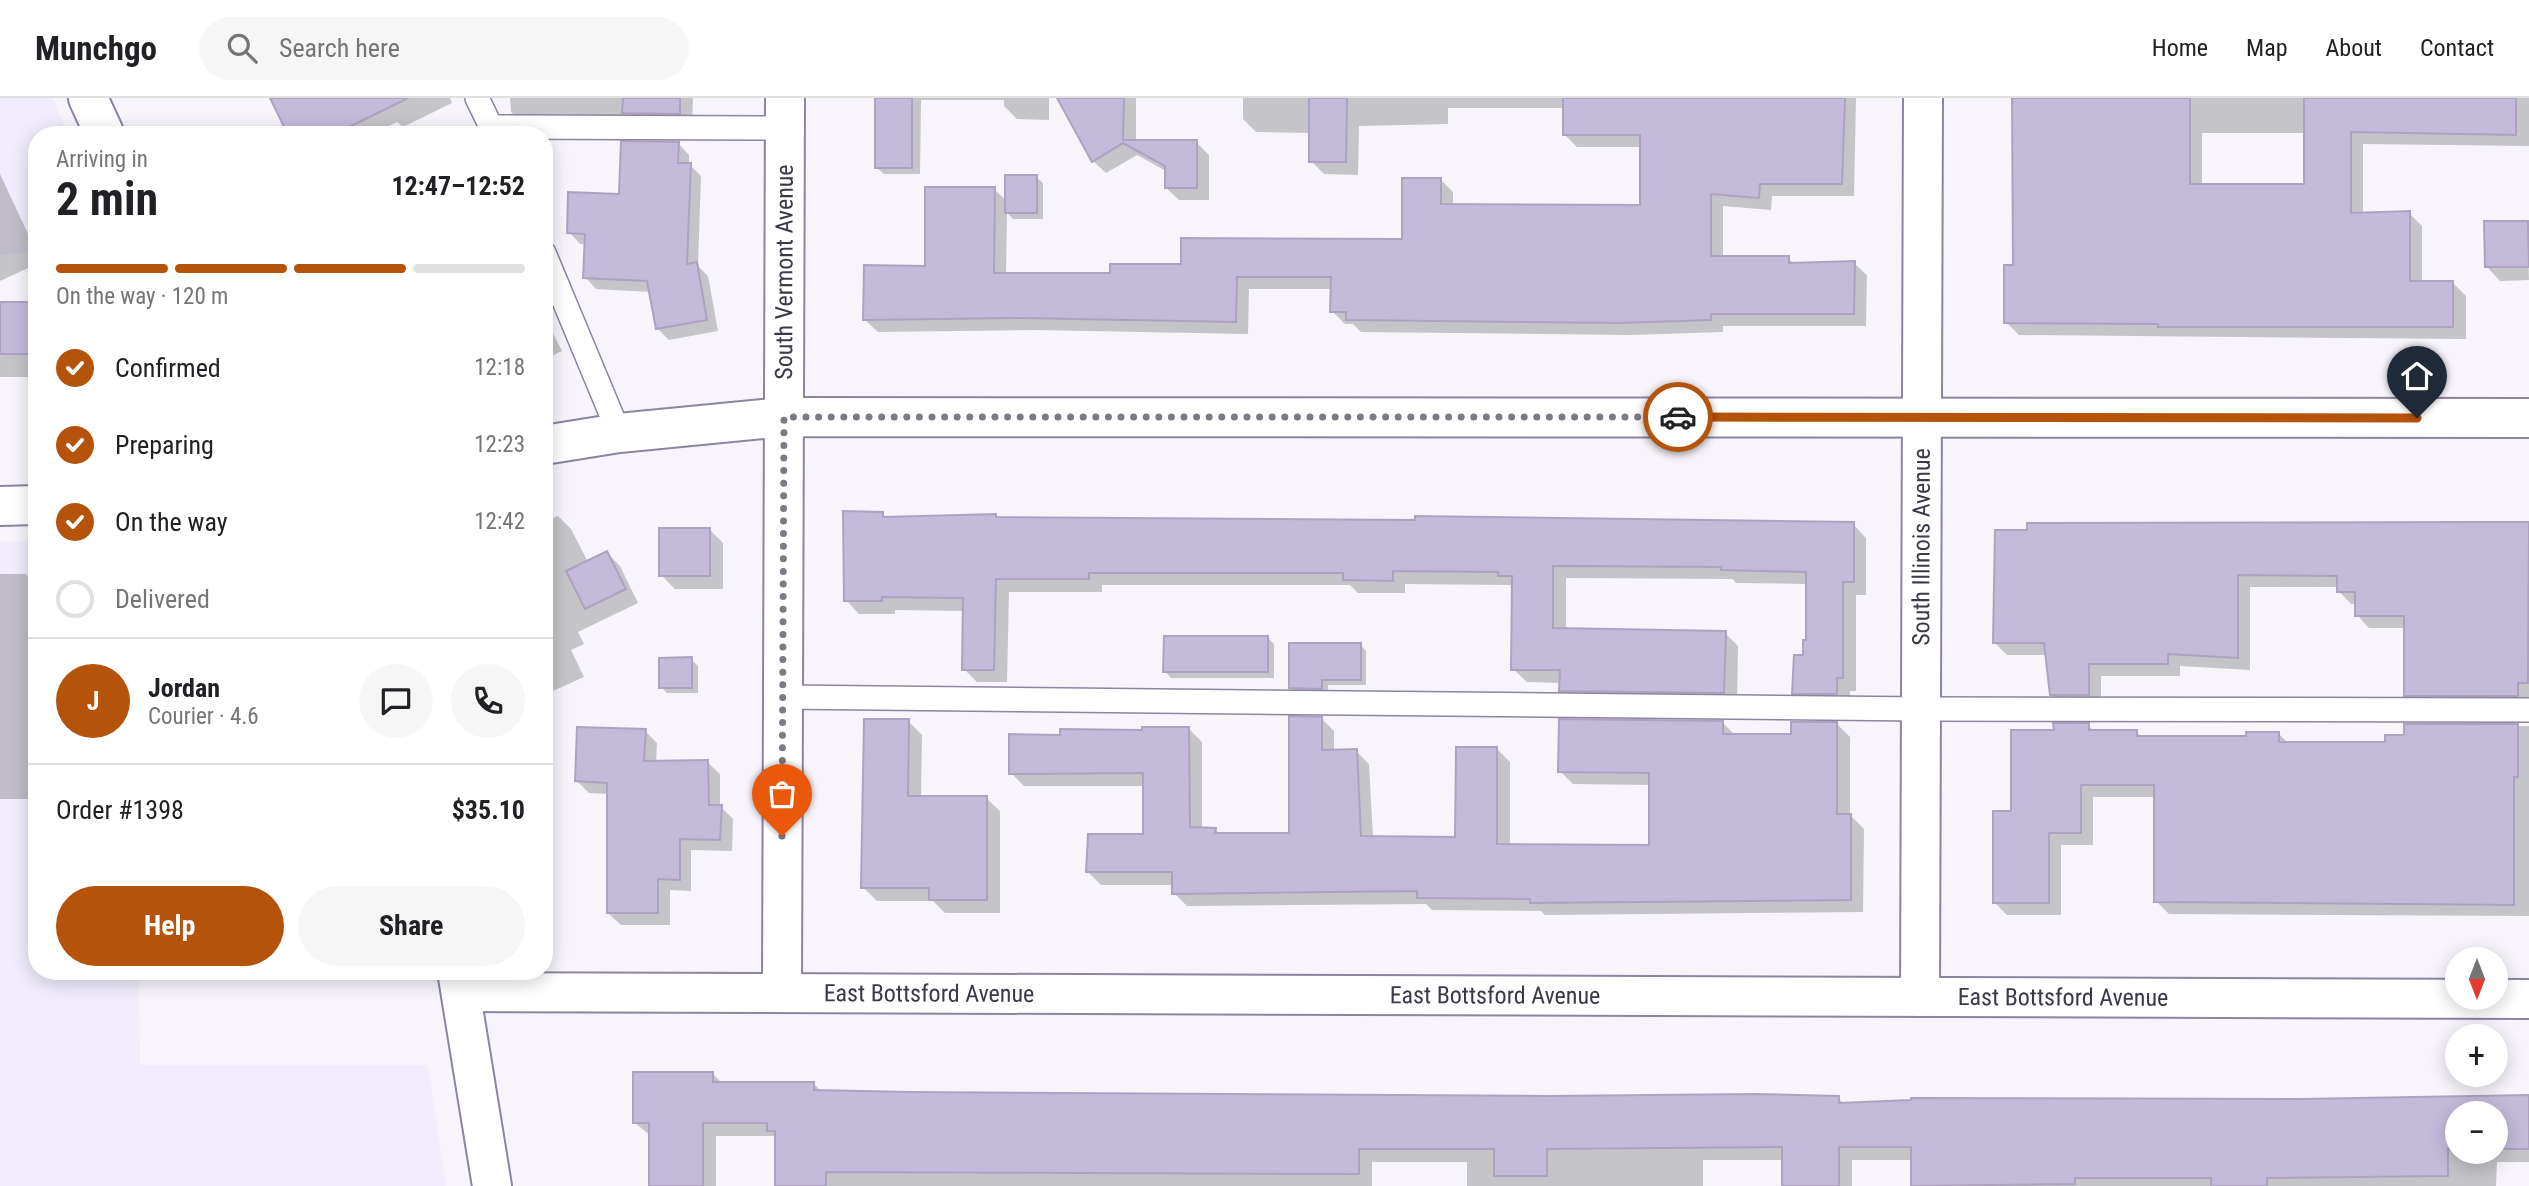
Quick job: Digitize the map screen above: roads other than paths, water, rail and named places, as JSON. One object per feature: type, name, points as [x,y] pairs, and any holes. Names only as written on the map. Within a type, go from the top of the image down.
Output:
[{"type":"street","points":[[88,98],[101,126]]},
{"type":"street","name":"South Illinois Avenue","points":[[1920,997],[1923,98]]},
{"type":"street","name":"South Vermont Avenue","points":[[782,993],[785,113]]},
{"type":"street","points":[[553,444],[619,433],[784,417],[2529,418]]},
{"type":"street","points":[[0,506],[28,505]]},
{"type":"street","points":[[460,982],[492,1186]]},
{"type":"street","name":"East Bottsford Avenue","points":[[460,982],[782,993],[2529,999]]},
{"type":"lane","points":[[477,98],[491,126]]},
{"type":"lane","points":[[553,127],[785,113]]},
{"type":"lane","points":[[553,275],[619,433]]},
{"type":"lane","points":[[783,697],[1921,709],[2529,710]]}]
